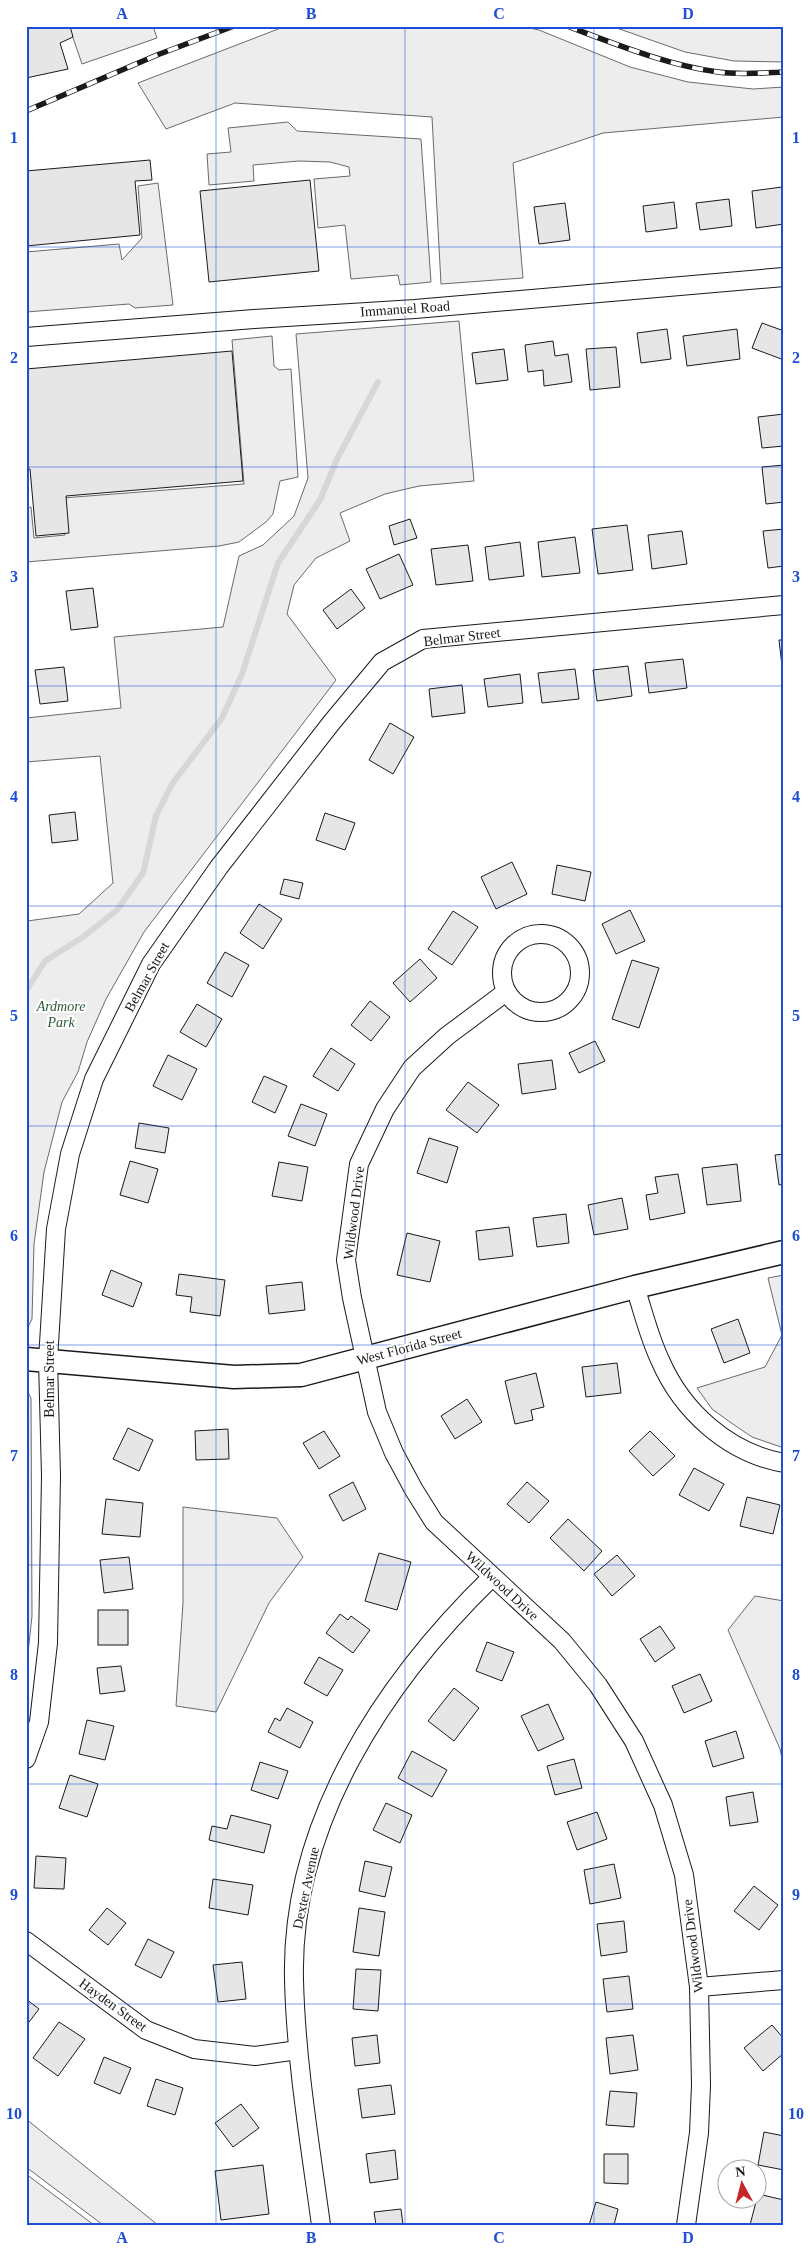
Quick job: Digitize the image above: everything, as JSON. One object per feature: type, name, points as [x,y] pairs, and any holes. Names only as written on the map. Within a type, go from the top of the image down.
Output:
[{"type":"street","name":"Immanuel Road","points":[[26,337],[254,319],[425,309],[784,277]]},
{"type":"street","name":"Belmar Street","points":[[26,1759],[39,1722],[48,1643],[51,1476],[37,1360],[56,1229],[70,1154],[94,1079],[151,964],[219,867],[332,722],[382,662],[424,638],[784,605]]},
{"type":"street","points":[[535,934],[549,934],[572,948],[578,960],[581,973],[578,987],[572,999],[561,1008],[536,1013],[524,1009],[514,1002],[506,992],[502,980],[505,956],[523,938],[535,934]]},
{"type":"street","name":"Wildwood Drive","points":[[506,992],[447,1036],[412,1068],[385,1109],[360,1164],[346,1260],[377,1412],[394,1453],[414,1490],[434,1522],[562,1641],[598,1685],[634,1741],[662,1804],[684,1875],[699,1987],[701,2085],[699,2133],[686,2225]]},
{"type":"street","name":"West Florida Street","points":[[37,1360],[234,1377],[301,1375],[635,1287],[784,1252]]},
{"type":"street","points":[[635,1287],[659,1359],[671,1383],[694,1413],[714,1431],[750,1454],[784,1462]]},
{"type":"street","name":"Dexter Avenue","points":[[320,2225],[298,2050],[294,1979],[297,1925],[309,1860],[332,1795],[355,1750],[424,1650],[461,1608],[492,1577]]},
{"type":"street","name":"Hayden Street","points":[[26,1940],[146,2030],[194,2049],[255,2056],[298,2050]]},
{"type":"street","points":[[699,1987],[784,1980]]},
{"type":"shaded area","points":[[69,26],[153,26],[157,38],[82,64]]},
{"type":"shaded area","points":[[286,26],[521,26],[539,30],[630,67],[688,82],[753,89],[784,87],[784,117],[603,133],[513,163],[523,278],[441,284],[432,117],[235,103],[166,129],[138,83]]},
{"type":"shaded area","points":[[611,26],[784,26],[784,62],[734,61],[685,52]]},
{"type":"shaded area","points":[[288,122],[297,131],[421,139],[431,282],[400,285],[398,275],[351,279],[345,225],[318,228],[314,179],[350,176],[349,167],[330,162],[299,161],[253,165],[254,181],[209,185],[207,154],[231,152],[228,128]]},
{"type":"shaded area","points":[[158,183],[173,305],[135,308],[129,304],[26,312],[26,252],[119,244],[122,260],[142,238],[138,186]]},
{"type":"shaded area","points":[[459,321],[474,481],[419,486],[385,494],[340,513],[350,541],[316,558],[294,585],[287,614],[336,680],[144,932],[106,999],[87,1042],[78,1072],[62,1102],[44,1172],[34,1244],[32,1319],[26,1331],[26,926],[27,921],[79,914],[113,883],[100,756],[26,762],[26,718],[121,708],[114,637],[223,627],[239,556],[263,545],[294,516],[308,478],[296,334]]},
{"type":"shaded area","points":[[272,336],[274,366],[279,370],[291,369],[298,477],[280,481],[273,514],[266,522],[239,542],[219,546],[26,562],[26,508],[31,507],[34,538],[65,535],[62,498],[244,484],[232,340]]},
{"type":"shaded area","points":[[784,1275],[784,1448],[752,1437],[730,1422],[712,1409],[697,1388],[765,1367],[782,1335],[768,1278]]},
{"type":"shaded area","points":[[26,1389],[31,1398],[32,1616],[26,1671]]},
{"type":"shaded area","points":[[183,1507],[277,1518],[303,1557],[269,1603],[216,1712],[176,1706],[183,1603]]},
{"type":"shaded area","points":[[755,1596],[784,1601],[784,1767],[780,1749],[728,1630]]},
{"type":"shaded area","points":[[26,2119],[158,2225],[103,2225],[26,2167]]},
{"type":"shaded area","points":[[26,2174],[94,2225],[26,2225]]},
{"type":"building","points":[[26,26],[70,26],[73,37],[60,43],[68,69],[26,78]]},
{"type":"building","points":[[150,160],[152,180],[135,181],[140,235],[26,246],[26,171]]},
{"type":"building","points":[[310,180],[319,271],[209,282],[200,191]]},
{"type":"building","points":[[782,187],[784,224],[756,228],[752,191]]},
{"type":"building","points":[[729,199],[732,226],[700,230],[696,203]]},
{"type":"building","points":[[674,202],[677,228],[646,232],[643,206]]},
{"type":"building","points":[[565,203],[570,240],[539,244],[534,207]]},
{"type":"building","points":[[762,323],[784,331],[784,360],[752,348]]},
{"type":"building","points":[[667,329],[671,359],[641,363],[637,333]]},
{"type":"building","points":[[737,329],[740,359],[687,366],[683,336]]},
{"type":"building","points":[[553,341],[555,356],[568,354],[572,382],[544,386],[543,370],[528,372],[525,345]]},
{"type":"building","points":[[616,347],[620,387],[590,390],[586,349]]},
{"type":"building","points":[[504,349],[508,380],[476,384],[472,353]]},
{"type":"building","points":[[232,351],[243,481],[66,496],[69,533],[36,536],[30,469],[26,470],[26,369]]},
{"type":"building","points":[[784,414],[784,446],[762,448],[758,417]]},
{"type":"building","points":[[784,465],[784,502],[766,504],[762,467]]},
{"type":"building","points":[[410,519],[417,538],[394,545],[389,526]]},
{"type":"building","points":[[627,525],[633,570],[598,574],[592,529]]},
{"type":"building","points":[[784,529],[784,566],[768,568],[763,531]]},
{"type":"building","points":[[682,531],[687,564],[652,569],[648,535]]},
{"type":"building","points":[[575,537],[580,573],[542,577],[538,542]]},
{"type":"building","points":[[520,542],[524,576],[489,580],[485,547]]},
{"type":"building","points":[[468,545],[473,581],[436,585],[431,549]]},
{"type":"building","points":[[399,554],[413,585],[380,599],[366,569]]},
{"type":"building","points":[[93,588],[98,627],[71,630],[66,591]]},
{"type":"building","points":[[351,589],[365,608],[337,629],[323,610]]},
{"type":"building","points":[[779,640],[784,640],[783,675]]},
{"type":"building","points":[[683,659],[687,688],[649,693],[645,663]]},
{"type":"building","points":[[628,666],[632,696],[597,701],[593,670]]},
{"type":"building","points":[[64,667],[68,701],[40,704],[35,670]]},
{"type":"building","points":[[575,669],[579,699],[542,703],[538,673]]},
{"type":"building","points":[[520,674],[523,703],[488,707],[484,679]]},
{"type":"building","points":[[462,685],[465,713],[432,717],[429,689]]},
{"type":"building","points":[[390,723],[414,737],[393,774],[369,760]]},
{"type":"building","points":[[75,812],[78,840],[52,843],[49,815]]},
{"type":"building","points":[[325,813],[355,823],[345,850],[316,840]]},
{"type":"building","points":[[512,862],[527,894],[496,909],[481,877]]},
{"type":"building","points":[[557,865],[591,872],[585,901],[552,894]]},
{"type":"building","points":[[284,879],[303,883],[299,899],[280,894]]},
{"type":"building","points":[[259,904],[282,919],[263,949],[240,933]]},
{"type":"building","points":[[630,910],[645,941],[616,954],[602,924]]},
{"type":"building","points":[[453,911],[478,927],[452,965],[428,949]]},
{"type":"building","points":[[225,952],[249,965],[232,997],[207,983]]},
{"type":"building","points":[[420,959],[437,978],[410,1002],[393,983]]},
{"type":"building","points":[[632,960],[659,968],[639,1028],[612,1019]]},
{"type":"building","points":[[370,1001],[390,1017],[371,1041],[351,1025]]},
{"type":"building","points":[[197,1004],[222,1019],[206,1047],[180,1032]]},
{"type":"building","points":[[595,1041],[605,1061],[579,1073],[569,1053]]},
{"type":"building","points":[[331,1048],[355,1064],[338,1091],[313,1076]]},
{"type":"building","points":[[168,1055],[197,1069],[182,1100],[153,1086]]},
{"type":"building","points":[[552,1060],[556,1089],[522,1094],[518,1064]]},
{"type":"building","points":[[264,1076],[287,1086],[275,1113],[252,1102]]},
{"type":"building","points":[[468,1082],[499,1105],[477,1133],[446,1110]]},
{"type":"building","points":[[301,1104],[327,1114],[315,1146],[288,1136]]},
{"type":"building","points":[[139,1123],[169,1128],[165,1153],[135,1148]]},
{"type":"building","points":[[429,1138],[458,1147],[447,1183],[417,1173]]},
{"type":"building","points":[[784,1154],[784,1184],[779,1185],[775,1155]]},
{"type":"building","points":[[130,1161],[158,1169],[148,1203],[120,1195]]},
{"type":"building","points":[[279,1162],[308,1167],[302,1201],[272,1196]]},
{"type":"building","points":[[737,1164],[741,1201],[707,1205],[702,1168]]},
{"type":"building","points":[[678,1174],[685,1213],[650,1220],[646,1195],[658,1193],[655,1177]]},
{"type":"building","points":[[622,1198],[628,1229],[594,1235],[588,1205]]},
{"type":"building","points":[[566,1214],[569,1243],[537,1247],[533,1218]]},
{"type":"building","points":[[509,1227],[513,1256],[479,1260],[476,1231]]},
{"type":"building","points":[[407,1233],[440,1241],[430,1282],[397,1275]]},
{"type":"building","points":[[111,1270],[142,1283],[133,1307],[102,1295]]},
{"type":"building","points":[[179,1274],[225,1280],[220,1316],[190,1312],[192,1297],[176,1295]]},
{"type":"building","points":[[302,1282],[305,1310],[269,1314],[266,1286]]},
{"type":"building","points":[[738,1319],[750,1353],[724,1363],[711,1329]]},
{"type":"building","points":[[617,1363],[621,1393],[586,1397],[582,1367]]},
{"type":"building","points":[[536,1373],[544,1407],[531,1410],[533,1420],[515,1424],[505,1381]]},
{"type":"building","points":[[467,1399],[482,1422],[455,1439],[441,1416]]},
{"type":"building","points":[[128,1428],[153,1440],[139,1471],[113,1459]]},
{"type":"building","points":[[228,1429],[229,1459],[196,1460],[195,1431]]},
{"type":"building","points":[[324,1431],[340,1456],[319,1469],[303,1443]]},
{"type":"building","points":[[650,1431],[675,1456],[653,1476],[629,1451]]},
{"type":"building","points":[[694,1468],[724,1484],[709,1511],[679,1495]]},
{"type":"building","points":[[353,1482],[366,1509],[343,1521],[329,1495]]},
{"type":"building","points":[[527,1482],[549,1501],[529,1523],[507,1504]]},
{"type":"building","points":[[747,1497],[780,1505],[773,1534],[740,1526]]},
{"type":"building","points":[[106,1499],[143,1503],[140,1537],[102,1534]]},
{"type":"building","points":[[568,1519],[602,1551],[584,1571],[550,1538]]},
{"type":"building","points":[[379,1553],[411,1562],[397,1610],[365,1601]]},
{"type":"building","points":[[617,1555],[635,1576],[612,1596],[594,1574]]},
{"type":"building","points":[[129,1557],[133,1589],[104,1593],[100,1560]]},
{"type":"building","points":[[98,1610],[128,1610],[128,1645],[98,1645]]},
{"type":"building","points":[[340,1614],[348,1620],[351,1616],[370,1630],[353,1653],[326,1633]]},
{"type":"building","points":[[660,1626],[675,1648],[655,1662],[640,1639]]},
{"type":"building","points":[[487,1642],[514,1652],[502,1681],[476,1671]]},
{"type":"building","points":[[319,1657],[343,1670],[327,1696],[304,1683]]},
{"type":"building","points":[[121,1666],[125,1691],[100,1694],[97,1668]]},
{"type":"building","points":[[700,1674],[712,1701],[684,1713],[672,1686]]},
{"type":"building","points":[[454,1688],[479,1708],[454,1741],[428,1721]]},
{"type":"building","points":[[548,1704],[564,1739],[538,1751],[521,1716]]},
{"type":"building","points":[[287,1708],[313,1722],[300,1748],[268,1732],[275,1718],[280,1721]]},
{"type":"building","points":[[87,1720],[114,1726],[105,1760],[79,1754]]},
{"type":"building","points":[[736,1731],[744,1758],[713,1767],[705,1741]]},
{"type":"building","points":[[412,1751],[447,1770],[432,1797],[398,1778]]},
{"type":"building","points":[[574,1759],[582,1788],[555,1795],[547,1766]]},
{"type":"building","points":[[260,1762],[288,1771],[278,1799],[251,1790]]},
{"type":"building","points":[[70,1775],[98,1784],[87,1817],[59,1808]]},
{"type":"building","points":[[753,1792],[758,1822],[730,1826],[726,1797]]},
{"type":"building","points":[[386,1803],[412,1815],[400,1843],[373,1830]]},
{"type":"building","points":[[597,1812],[607,1839],[577,1850],[567,1822]]},
{"type":"building","points":[[231,1815],[271,1825],[264,1853],[209,1840],[212,1826],[227,1829]]},
{"type":"building","points":[[36,1856],[66,1858],[64,1889],[34,1888]]},
{"type":"building","points":[[365,1861],[392,1867],[385,1897],[359,1891]]},
{"type":"building","points":[[614,1864],[621,1898],[590,1904],[584,1870]]},
{"type":"building","points":[[213,1879],[253,1885],[248,1915],[209,1908]]},
{"type":"building","points":[[754,1886],[778,1905],[759,1930],[734,1911]]},
{"type":"building","points":[[107,1908],[126,1923],[108,1945],[89,1930]]},
{"type":"building","points":[[359,1908],[385,1912],[379,1956],[353,1952]]},
{"type":"building","points":[[624,1921],[627,1952],[601,1956],[597,1924]]},
{"type":"building","points":[[148,1939],[174,1952],[161,1978],[135,1965]]},
{"type":"building","points":[[242,1962],[246,1999],[218,2002],[213,1965]]},
{"type":"building","points":[[356,1969],[381,1970],[378,2011],[353,2009]]},
{"type":"building","points":[[629,1976],[633,2009],[607,2012],[603,1979]]},
{"type":"building","points":[[26,1999],[39,2009],[26,2026]]},
{"type":"building","points":[[59,2022],[85,2039],[58,2076],[33,2058]]},
{"type":"building","points":[[772,2025],[784,2039],[784,2053],[763,2071],[744,2048]]},
{"type":"building","points":[[377,2035],[380,2063],[355,2066],[352,2038]]},
{"type":"building","points":[[633,2035],[638,2070],[610,2074],[606,2038]]},
{"type":"building","points":[[104,2057],[131,2068],[120,2094],[94,2083]]},
{"type":"building","points":[[156,2079],[183,2088],[175,2115],[147,2106]]},
{"type":"building","points":[[391,2085],[395,2114],[362,2118],[358,2089]]},
{"type":"building","points":[[610,2091],[637,2093],[634,2127],[606,2125]]},
{"type":"building","points":[[241,2104],[259,2128],[233,2147],[215,2123]]},
{"type":"building","points":[[764,2132],[784,2136],[784,2170],[768,2167],[768,2158],[759,2158]]},
{"type":"building","points":[[395,2150],[398,2179],[370,2183],[366,2154]]},
{"type":"building","points":[[604,2154],[628,2154],[628,2184],[604,2183]]},
{"type":"building","points":[[263,2165],[269,2214],[221,2220],[215,2171]]},
{"type":"building","points":[[768,2196],[784,2200],[783,2225],[750,2225],[754,2208],[768,2208]]},
{"type":"building","points":[[596,2202],[618,2209],[614,2225],[589,2225]]},
{"type":"building","points":[[401,2209],[403,2225],[376,2225],[374,2212]]},
{"type":"waterway","points":[[26,991],[45,961],[83,937],[117,910],[143,873],[156,816],[172,784],[222,718],[242,674],[278,563],[320,500],[337,459],[378,382]]},
{"type":"railway","points":[[26,111],[157,55],[234,26]]},
{"type":"railway","points":[[567,26],[641,53],[699,69],[751,74],[784,72]]},
{"type":"park label","name":"Ardmore Park","points":[[61,1014]]}]
